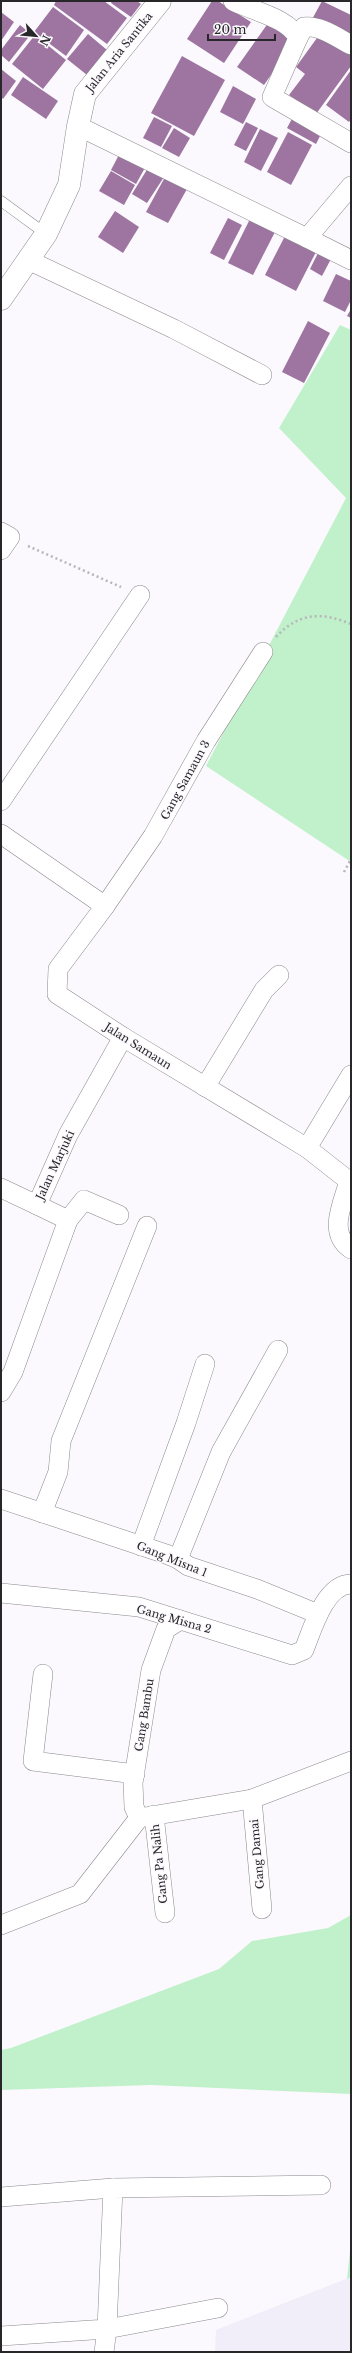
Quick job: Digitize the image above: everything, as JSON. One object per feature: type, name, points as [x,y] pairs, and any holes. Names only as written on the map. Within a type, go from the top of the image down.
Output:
[{"type":"street","points":[[233,1],[261,12],[289,27],[298,38]]},
{"type":"street","name":"Jalan Aria Santika","points":[[1,300],[46,234],[69,185],[78,126],[85,94],[157,2]]},
{"type":"street","points":[[351,45],[322,30],[308,26],[304,27],[272,97],[351,143]]},
{"type":"street","points":[[78,126],[351,260]]},
{"type":"street","points":[[307,238],[351,186]]},
{"type":"street","points":[[28,260],[174,329],[262,375]]},
{"type":"street","points":[[1,801],[140,596]]},
{"type":"street","name":"Gang Samaun 3","points":[[105,906],[153,836],[206,741],[263,652]]},
{"type":"street","points":[[1,834],[105,906]]},
{"type":"street","name":"Jalan Samaun","points":[[105,906],[58,969],[57,994],[123,1037],[307,1148],[350,1181],[336,1223],[344,1244],[351,1249]]},
{"type":"street","points":[[205,1087],[264,990],[279,975]]},
{"type":"street","name":"Jalan Marjuki","points":[[68,1220],[37,1205],[68,1135],[123,1037]]},
{"type":"street","points":[[307,1148],[351,1075]]},
{"type":"street","points":[[1,1188],[37,1205]]},
{"type":"street","points":[[1,1392],[13,1372],[68,1220],[84,1200],[119,1215]]},
{"type":"street","points":[[42,1513],[58,1472],[62,1441],[147,1226]]},
{"type":"street","points":[[178,1558],[221,1452],[278,1350]]},
{"type":"street","points":[[141,1546],[186,1423],[205,1364]]},
{"type":"street","name":"Gang Misna 1","points":[[1,1499],[178,1558],[188,1566],[257,1589],[318,1614]]},
{"type":"street","name":"Gang Misna 2","points":[[1,1593],[139,1607],[292,1656],[304,1650],[318,1614],[332,1592],[351,1584]]},
{"type":"street","name":"Gang Bambu","points":[[146,1817],[133,1796],[134,1774],[151,1670],[166,1629],[180,1620]]},
{"type":"street","points":[[42,1674],[33,1760],[134,1774]]},
{"type":"street","points":[[1,1925],[80,1894],[146,1817],[252,1799],[351,1761]]},
{"type":"street","name":"Gang Damai","points":[[252,1799],[262,1909]]},
{"type":"street","name":"Gang Pa Nalih","points":[[146,1817],[165,1913]]},
{"type":"street","points":[[1,2197],[113,2188],[321,2185]]},
{"type":"street","points":[[104,2352],[107,2329],[113,2188]]},
{"type":"street","points":[[1,2336],[107,2329],[218,2308]]},
{"type":"lane","points":[[1,201],[46,234]]},
{"type":"path","points":[[4,540],[140,596]]},
{"type":"path","points":[[263,652],[286,627],[310,615],[333,616],[351,624]]},
{"type":"path","points":[[344,872],[351,859]]},
{"type":"shaded area","points":[[351,2277],[351,2352],[215,2352],[216,2330]]},
{"type":"green space","points":[[340,325],[351,330],[351,862],[206,766],[346,498],[279,428]]},
{"type":"green space","points":[[351,1915],[351,2094],[151,2085],[1,2090],[1,2050],[11,2048],[219,1969],[252,1941],[328,1928]]},
{"type":"green space","points":[[351,2241],[351,2277],[347,2279]]},
{"type":"building","points":[[56,1],[104,1],[127,18],[107,44],[54,5]]},
{"type":"building","points":[[112,1],[137,1],[141,4],[131,17],[111,3]]},
{"type":"building","points":[[212,1],[218,1],[251,22],[224,63],[187,39]]},
{"type":"building","points":[[322,1],[351,15],[351,44],[310,23]]},
{"type":"building","points":[[53,7],[84,30],[66,56],[34,32]]},
{"type":"building","points":[[1,12],[14,22],[1,41]]},
{"type":"building","points":[[271,19],[297,37],[264,85],[237,67]]},
{"type":"building","points":[[20,25],[31,34],[9,62],[1,55],[1,50]]},
{"type":"building","points":[[322,31],[351,52],[351,66],[316,114],[289,95],[305,74],[296,67]]},
{"type":"building","points":[[88,34],[107,50],[87,75],[67,59]]},
{"type":"building","points":[[35,35],[66,60],[43,89],[12,64]]},
{"type":"building","points":[[182,56],[225,80],[194,136],[151,113]]},
{"type":"building","points":[[1,69],[16,81],[3,99],[1,97]]},
{"type":"building","points":[[351,70],[351,119],[349,122],[326,105]]},
{"type":"building","points":[[23,77],[58,101],[46,119],[11,95]]},
{"type":"building","points":[[233,86],[256,99],[243,124],[220,112]]},
{"type":"building","points":[[294,115],[323,130],[316,144],[287,128]]},
{"type":"building","points":[[154,117],[172,126],[161,147],[143,138]]},
{"type":"building","points":[[246,122],[258,128],[246,151],[234,145]]},
{"type":"building","points":[[174,128],[190,138],[179,157],[162,148]]},
{"type":"building","points":[[260,129],[278,138],[261,171],[244,162]]},
{"type":"building","points":[[288,132],[312,145],[291,185],[267,172]]},
{"type":"building","points":[[121,151],[147,164],[136,184],[111,170]]},
{"type":"building","points":[[148,168],[164,177],[147,203],[132,194]]},
{"type":"building","points":[[111,171],[135,185],[124,205],[99,191]]},
{"type":"building","points":[[165,177],[187,189],[168,223],[146,212]]},
{"type":"building","points":[[115,211],[139,227],[123,253],[98,237]]},
{"type":"building","points":[[252,215],[277,228],[253,275],[228,263]]},
{"type":"building","points":[[228,218],[242,225],[224,260],[210,253]]},
{"type":"building","points":[[286,234],[317,250],[296,291],[265,275]]},
{"type":"building","points":[[319,251],[332,257],[322,276],[310,269]]},
{"type":"building","points":[[336,274],[351,281],[351,300],[345,312],[323,301]]},
{"type":"building","points":[[351,309],[351,318],[347,316]]},
{"type":"building","points":[[308,321],[330,333],[304,383],[282,372]]}]
